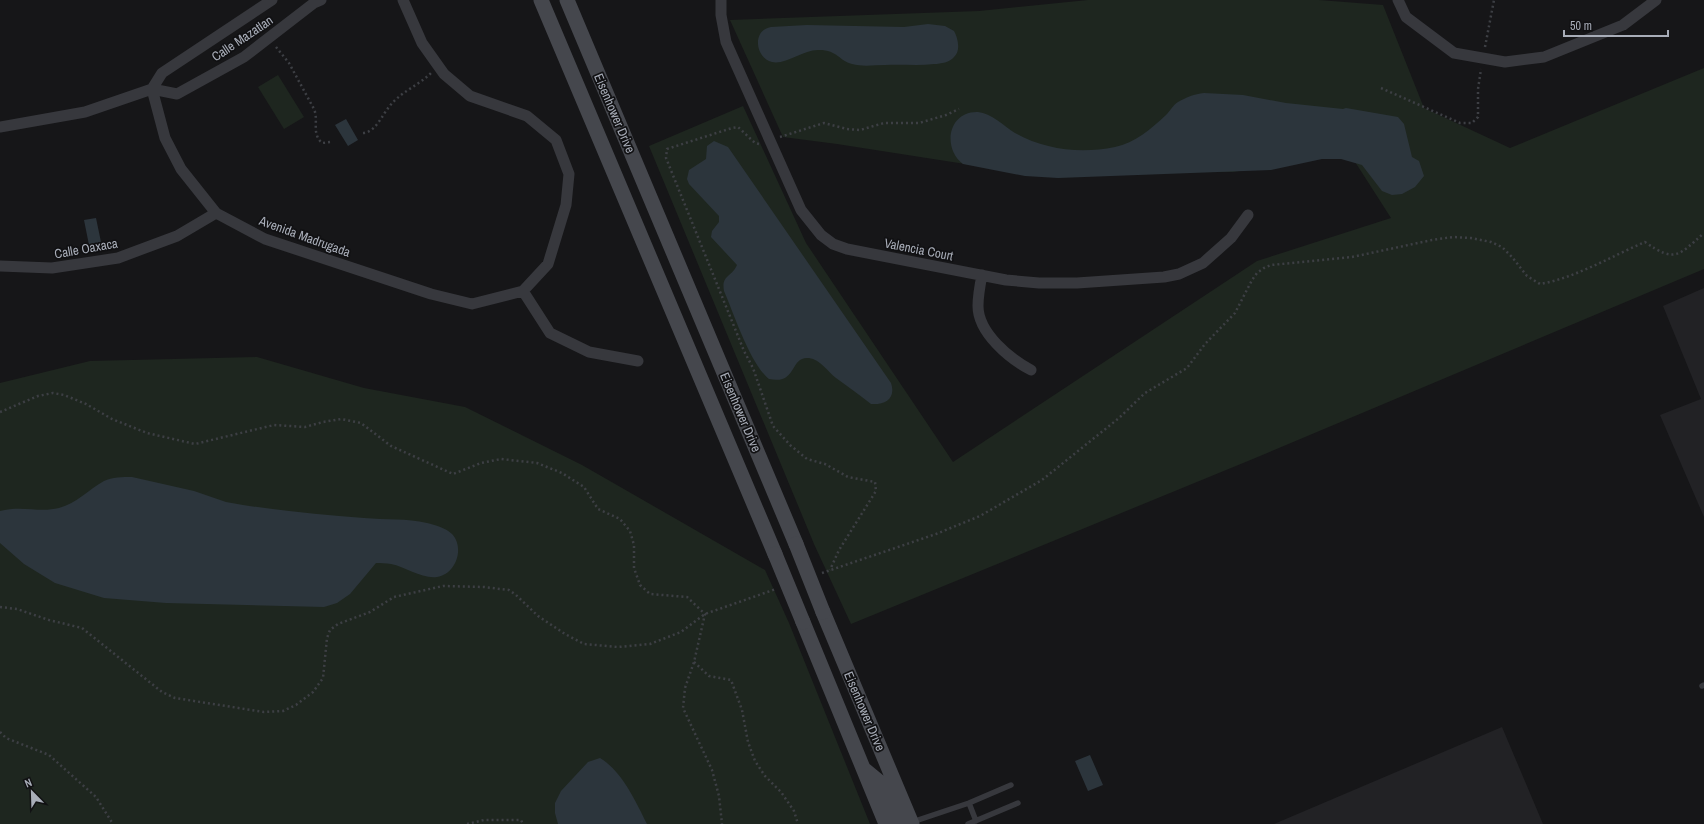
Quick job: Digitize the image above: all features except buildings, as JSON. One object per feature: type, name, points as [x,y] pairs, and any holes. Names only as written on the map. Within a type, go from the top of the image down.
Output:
[{"type":"main road","name":"Eisenhower Drive","points":[[541,0],[775,554],[886,824]]},
{"type":"main road","name":"Eisenhower Drive","points":[[567,0],[796,544],[908,823]]},
{"type":"main road","points":[[864,769],[882,784],[908,823]]},
{"type":"street","name":"Calle Mazatlan","points":[[152,90],[162,73],[272,0]]},
{"type":"street","points":[[403,0],[422,43],[444,74],[470,96],[527,116],[556,140],[568,174],[566,205],[548,264],[523,291],[550,333],[589,352],[638,361]]},
{"type":"street","name":"Valencia Court","points":[[721,0],[720,15],[726,42],[801,210],[821,235],[833,244],[847,249],[1006,280],[1039,283],[1077,283],[1164,277],[1179,274],[1204,264],[1231,238],[1248,215]]},
{"type":"street","points":[[1398,0],[1406,17],[1454,53],[1505,62],[1544,57],[1623,25],[1656,0]]},
{"type":"street","name":"Calle Mazatlan","points":[[0,127],[85,112],[152,90],[177,94],[244,57],[315,1]]},
{"type":"street","name":"Avenida Madrugada","points":[[152,90],[165,138],[181,169],[216,213],[265,239],[431,294],[472,304],[523,291]]},
{"type":"street","name":"Calle Oaxaca","points":[[0,266],[52,268],[118,258],[177,236],[216,213]]},
{"type":"street","points":[[982,275],[978,307],[981,321],[1004,352],[1016,362],[1031,370]]},
{"type":"lane","points":[[908,823],[969,803],[1011,785]]},
{"type":"lane","points":[[969,803],[976,820]]},
{"type":"lane","points":[[968,824],[1018,803]]},
{"type":"path","points":[[1381,88],[1460,123],[1472,123],[1478,117],[1478,89],[1494,0]]},
{"type":"path","points":[[269,37],[289,63],[314,109],[317,116],[315,132],[318,138],[322,143],[331,142]]},
{"type":"path","points":[[363,133],[367,133],[374,128],[396,98],[405,91],[417,85],[438,66]]},
{"type":"path","points":[[830,570],[839,550],[876,491],[875,482],[848,477],[825,464],[807,459],[790,445],[773,426],[753,368],[744,351],[666,158],[667,149],[738,127],[755,143],[762,145],[783,136],[824,123],[847,129],[860,130],[884,123],[919,123],[946,115],[959,109]]},
{"type":"path","points":[[816,576],[936,534],[980,516],[1042,480],[1120,418],[1145,393],[1187,368],[1205,344],[1235,313],[1257,273],[1271,265],[1352,257],[1453,237],[1471,238],[1491,242],[1502,247],[1512,257],[1526,276],[1540,284],[1550,282],[1585,269],[1645,242],[1664,254],[1673,255],[1682,252],[1704,233]]},
{"type":"path","points":[[0,412],[38,396],[53,394],[64,395],[86,404],[112,419],[147,433],[195,444],[274,425],[305,427],[341,419],[360,424],[391,446],[453,474],[481,463],[501,459],[537,463],[562,472],[584,487],[598,509],[620,519],[630,531],[634,545],[634,568],[640,585],[650,594],[687,597],[705,614]]},
{"type":"path","points":[[0,607],[17,609],[49,620],[82,628],[162,692],[175,698],[264,712],[283,711],[296,705],[313,692],[323,678],[327,638],[330,630],[338,624],[370,612],[394,597],[443,586],[484,587],[509,590],[538,616],[565,634],[584,644],[618,647],[650,644],[681,632],[705,614],[778,588]]},
{"type":"path","points":[[705,614],[694,662],[685,688],[683,708],[712,770],[719,796],[722,824]]},
{"type":"path","points":[[694,662],[709,676],[731,680],[742,710],[748,742],[755,761],[765,776],[780,792],[794,811],[798,824]]},
{"type":"path","points":[[0,732],[6,738],[49,755],[96,797],[113,824]]},
{"type":"path","points":[[467,824],[484,820],[521,820],[523,824]]},
{"type":"shaded area","points":[[1088,0],[1319,0],[1383,5],[1424,108],[1510,148],[1704,68],[1704,269],[1248,461],[851,624],[814,544],[649,146],[743,106],[806,243],[953,462],[1257,261],[1391,218],[1350,154],[1233,172],[1022,173],[783,137],[730,20],[979,11]]},
{"type":"shaded area","points":[[928,24],[945,26],[954,31],[958,41],[958,51],[952,59],[942,63],[928,65],[868,66],[848,63],[825,50],[813,50],[783,61],[772,62],[762,55],[758,44],[758,38],[761,33],[765,29],[771,27],[807,25],[904,27]]},
{"type":"shaded area","points":[[278,75],[304,117],[284,129],[258,87]]},
{"type":"shaded area","points":[[1204,93],[1243,95],[1286,103],[1343,109],[1346,108],[1398,117],[1404,124],[1412,157],[1419,161],[1424,176],[1415,187],[1402,194],[1392,195],[1382,191],[1362,165],[1341,159],[1322,159],[1271,170],[1058,178],[1025,176],[963,164],[956,157],[952,149],[951,132],[955,124],[960,117],[968,113],[978,112],[993,117],[1015,133],[1027,139],[1051,147],[1089,150],[1115,147],[1136,139],[1149,130],[1178,102],[1191,96]]},
{"type":"shaded area","points":[[346,119],[358,140],[348,146],[335,125]]},
{"type":"shaded area","points":[[714,141],[728,147],[891,383],[892,393],[885,402],[871,404],[813,359],[809,358],[798,361],[785,378],[778,380],[769,379],[755,362],[743,338],[724,291],[723,286],[725,279],[737,265],[711,237],[712,231],[719,222],[719,216],[689,184],[687,179],[689,170],[706,159],[707,146]]},
{"type":"shaded area","points":[[96,218],[101,242],[89,245],[84,220]]},
{"type":"shaded area","points":[[1704,288],[1704,517],[1660,415],[1701,399],[1663,306]]},
{"type":"shaded area","points":[[257,357],[364,388],[465,407],[582,465],[765,570],[789,623],[870,824],[0,824],[0,383],[90,361]]},
{"type":"shaded area","points":[[121,477],[132,477],[194,491],[226,502],[243,505],[372,519],[419,521],[444,528],[450,532],[456,540],[458,553],[454,566],[444,575],[437,577],[420,575],[391,564],[376,563],[350,594],[337,603],[324,607],[166,603],[104,598],[55,583],[24,564],[0,543],[0,511],[8,509],[44,510],[59,508],[77,500],[104,481]]},
{"type":"shaded area","points":[[1502,727],[1543,824],[1274,824]]},
{"type":"shaded area","points":[[1090,755],[1103,785],[1088,791],[1075,761]]},
{"type":"shaded area","points":[[600,758],[622,779],[647,824],[558,824],[555,813],[555,803],[561,791],[588,762]]}]
